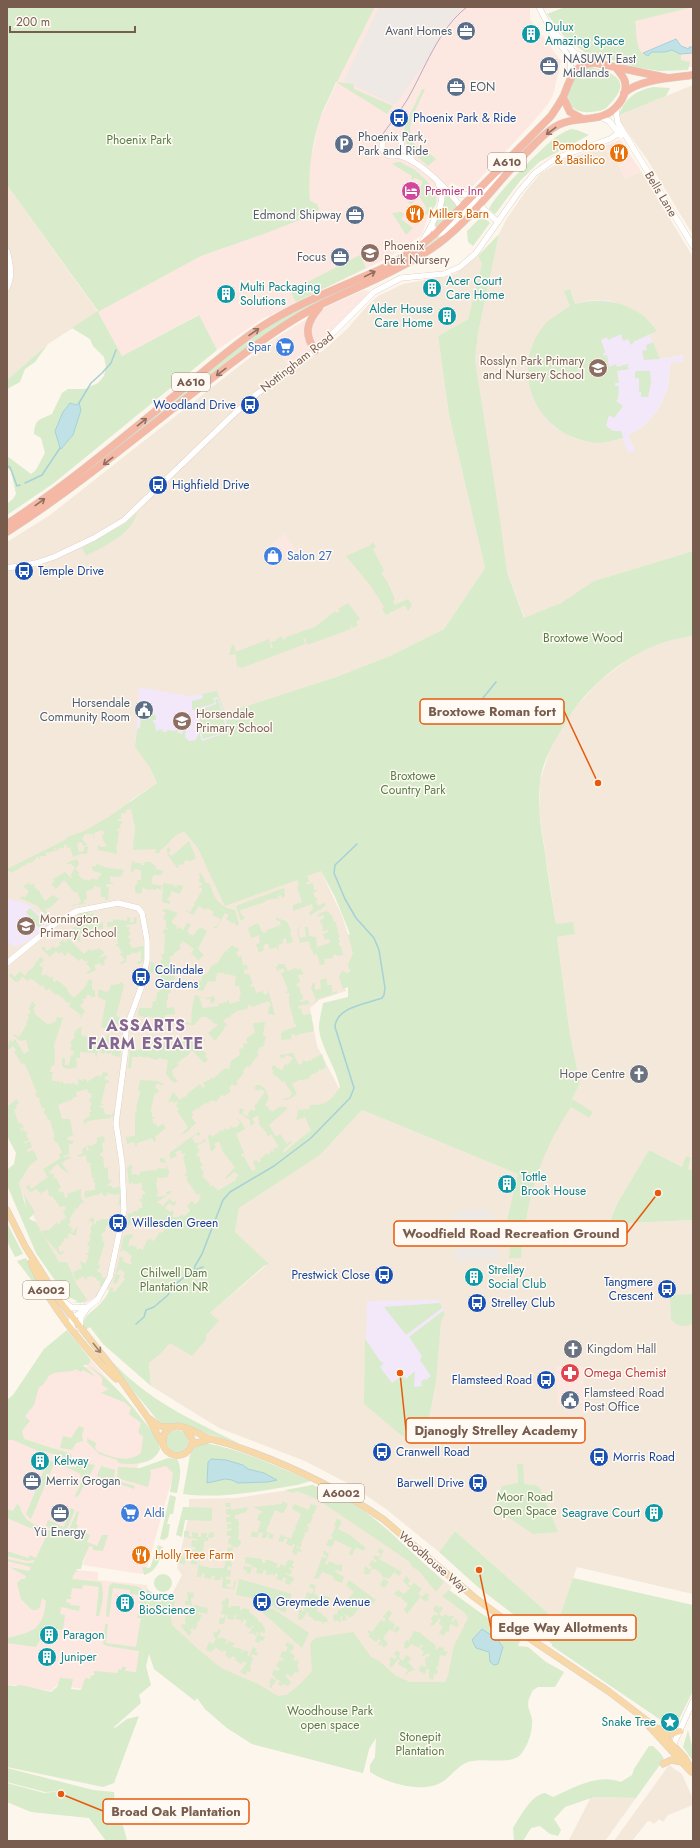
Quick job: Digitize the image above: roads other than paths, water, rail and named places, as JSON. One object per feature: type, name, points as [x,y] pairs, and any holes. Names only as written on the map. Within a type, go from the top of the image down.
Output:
[{"type":"highway","points":[[571,76],[577,69],[586,64],[596,63],[617,69],[668,78]]},
{"type":"highway","points":[[617,69],[625,82],[624,93]]},
{"type":"highway","points":[[624,93],[639,84],[693,75]]},
{"type":"highway","name":"A610","points":[[7,532],[82,481],[247,352],[296,319],[323,304],[409,263],[433,248],[545,123],[563,97],[571,76]]},
{"type":"highway","name":"A610","points":[[7,524],[37,505],[80,472],[222,357],[262,327],[297,307],[390,265],[419,247],[465,213],[477,198],[512,168],[537,143],[558,126],[583,119],[600,117],[610,113],[618,105],[624,93]]},
{"type":"highway","points":[[563,97],[570,112],[583,119]]},
{"type":"highway","points":[[316,351],[308,337],[307,326],[312,317],[323,304]]},
{"type":"highway","points":[[296,319],[304,322],[307,326]]},
{"type":"main road","name":"A6002","points":[[7,1210],[25,1246],[51,1288],[72,1318],[111,1366],[122,1384],[148,1418],[167,1451],[175,1456],[185,1454],[196,1442],[211,1439]]},
{"type":"main road","name":"A6002","points":[[25,1246],[33,1267],[56,1308],[106,1370],[122,1384]]},
{"type":"main road","name":"A6002","points":[[148,1418],[159,1426],[180,1426],[185,1428]]},
{"type":"main road","points":[[163,1443],[164,1434],[172,1427]]},
{"type":"main road","points":[[185,1428],[191,1435],[191,1446]]},
{"type":"main road","name":"Woodhouse Way","points":[[185,1428],[211,1439],[253,1453],[317,1480],[372,1511],[474,1597],[532,1640],[608,1691],[658,1729],[672,1748]]},
{"type":"main road","name":"Woodhouse Way","points":[[639,1716],[672,1748]]},
{"type":"main road","name":"A6002","points":[[658,1729],[672,1734],[680,1731]]},
{"type":"main road","name":"A6002","points":[[672,1748],[681,1762],[693,1773]]},
{"type":"main road","name":"A6002","points":[[672,1748],[685,1758],[693,1773]]},
{"type":"main road","points":[[662,1764],[671,1760],[681,1762]]},
{"type":"street","points":[[539,7],[542,17],[552,31],[575,53],[596,63]]},
{"type":"street","points":[[552,31],[570,58],[571,76]]},
{"type":"street","name":"Bells Lane","points":[[618,105],[616,112],[618,123],[693,246]]},
{"type":"street","name":"Bells Lane","points":[[600,117],[609,121],[629,142]]},
{"type":"street","name":"Nottingham Road","points":[[7,568],[36,563],[54,557],[94,538],[124,520],[150,498],[235,413],[258,393],[316,351],[366,299],[382,286],[401,278],[444,274],[460,267],[476,253],[530,178],[545,165],[563,155],[610,139],[619,133]]},
{"type":"street","points":[[401,145],[401,150],[397,154],[391,156],[386,154],[383,150],[383,144],[386,139],[391,137],[398,139],[412,160],[447,189],[465,213]]},
{"type":"street","points":[[397,154],[412,160]]},
{"type":"street","points":[[419,247],[432,226],[442,201],[438,182]]},
{"type":"street","points":[[447,189],[462,195],[477,198],[498,222]]},
{"type":"street","points":[[432,226],[436,233]]},
{"type":"street","points":[[7,251],[10,267],[10,280],[7,288]]},
{"type":"street","points":[[7,963],[56,923],[77,911],[118,903],[138,908],[142,913],[147,940],[147,960],[141,988],[126,1029],[116,1123],[122,1168],[124,1210],[110,1277],[98,1299],[88,1308],[72,1318],[71,1322],[73,1330]]},
{"type":"street","points":[[51,1288],[70,1308],[88,1308]]},
{"type":"street","points":[[80,1328],[81,1317],[88,1308]]},
{"type":"street","points":[[672,1748],[693,1701]]},
{"type":"water","points":[[676,39],[681,46],[689,49],[689,47],[693,47],[693,53],[680,54],[672,50],[665,52],[652,52],[648,56],[643,53]]},
{"type":"water","points":[[70,403],[76,405],[79,403],[81,410],[73,435],[61,449],[55,431],[63,412]]},
{"type":"water","points":[[211,1459],[226,1460],[243,1465],[248,1469],[264,1473],[277,1480],[268,1482],[238,1483],[225,1479],[207,1483],[208,1462]]},
{"type":"water","points":[[482,1629],[497,1639],[503,1647],[498,1664],[494,1665],[490,1662],[489,1652],[476,1648],[472,1640]]},
{"type":"waterway","points":[[79,403],[91,383],[111,363],[116,350]]},
{"type":"waterway","points":[[25,483],[42,475],[60,448]]},
{"type":"waterway","points":[[7,466],[10,467],[17,486],[20,485]]},
{"type":"waterway","points":[[483,698],[496,682]]},
{"type":"waterway","points":[[194,1271],[223,1200],[230,1192],[274,1166],[311,1138],[350,1098],[354,1088],[335,1027],[337,1020],[341,1015],[353,1007],[382,998],[385,988],[379,950],[374,938],[356,918],[345,899],[334,873],[335,865],[357,844]]},
{"type":"waterway","points":[[136,1324],[144,1317],[146,1310],[154,1307],[168,1295],[173,1287],[182,1278],[203,1267]]},
{"type":"tram line","points":[[380,138],[401,110],[440,38],[448,26],[467,7]]},
{"type":"place","name":"Avant Homes","points":[[466,31]]},
{"type":"place","name":"Dulux Amazing Space","points":[[531,34]]},
{"type":"place","name":"NASUWT East Midlands","points":[[549,66]]},
{"type":"place","name":"EON","points":[[456,87]]},
{"type":"place","name":"Phoenix Park & Ride","points":[[399,118]]},
{"type":"place","name":"Phoenix Park, Park and Ride","points":[[344,144]]},
{"type":"place","name":"Pomodoro & Basilico","points":[[619,153]]},
{"type":"place","name":"Premier Inn","points":[[411,191]]},
{"type":"place","name":"Millers Barn","points":[[415,214]]},
{"type":"place","name":"Edmond Shipway","points":[[355,215]]},
{"type":"place","name":"Phoenix Park Nursery","points":[[370,253]]},
{"type":"place","name":"Focus","points":[[340,257]]},
{"type":"place","name":"Acer Court Care Home","points":[[432,288]]},
{"type":"place","name":"Multi Packaging Solutions","points":[[226,294]]},
{"type":"place","name":"Alder House Care Home","points":[[447,316]]},
{"type":"place","name":"Spar","points":[[285,347]]},
{"type":"place","name":"Rosslyn Park Primary and Nursery School","points":[[598,368]]},
{"type":"place","name":"Woodland Drive","points":[[250,405]]},
{"type":"place","name":"Highfield Drive","points":[[158,485]]},
{"type":"place","name":"Salon 27","points":[[273,556]]},
{"type":"place","name":"Temple Drive","points":[[24,571]]},
{"type":"place","name":"Horsendale Community Room","points":[[144,710]]},
{"type":"place","name":"Horsendale Primary School","points":[[182,721]]},
{"type":"place","name":"Broxtowe Roman fort","points":[[598,783]]},
{"type":"place","name":"Mornington Primary School","points":[[26,926]]},
{"type":"place","name":"Colindale Gardens","points":[[141,977]]},
{"type":"place","name":"Hope Centre","points":[[639,1074]]},
{"type":"place","name":"Tottle Brook House","points":[[507,1184]]},
{"type":"place","name":"Woodfield Road Recreation Ground","points":[[658,1193]]},
{"type":"place","name":"Willesden Green","points":[[118,1223]]},
{"type":"place","name":"Prestwick Close","points":[[384,1275]]},
{"type":"place","name":"Strelley Social Club","points":[[474,1277]]},
{"type":"place","name":"Tangmere Crescent","points":[[667,1289]]},
{"type":"place","name":"Strelley Club","points":[[477,1303]]},
{"type":"place","name":"Kingdom Hall","points":[[573,1349]]},
{"type":"place","name":"Djanogly Strelley Academy","points":[[400,1373]]},
{"type":"place","name":"Omega Chemist","points":[[570,1373]]},
{"type":"place","name":"Flamsteed Road","points":[[546,1380]]},
{"type":"place","name":"Flamsteed Road Post Office","points":[[570,1400]]},
{"type":"place","name":"Cranwell Road","points":[[382,1452]]},
{"type":"place","name":"Morris Road","points":[[599,1457]]},
{"type":"place","name":"Kelway","points":[[40,1461]]},
{"type":"place","name":"Merrix Grogan","points":[[32,1481]]},
{"type":"place","name":"Barwell Drive","points":[[478,1483]]},
{"type":"place","name":"Yü Energy","points":[[60,1513]]},
{"type":"place","name":"Aldi","points":[[130,1513]]},
{"type":"place","name":"Seagrave Court","points":[[654,1513]]},
{"type":"place","name":"Holly Tree Farm","points":[[141,1555]]},
{"type":"place","name":"Edge Way Allotments","points":[[479,1570]]},
{"type":"place","name":"Greymede Avenue","points":[[262,1602]]},
{"type":"place","name":"Source BioScience","points":[[125,1603]]},
{"type":"place","name":"Paragon","points":[[49,1635]]},
{"type":"place","name":"Juniper","points":[[47,1657]]},
{"type":"place","name":"Snake Tree","points":[[670,1722]]},
{"type":"place","name":"Broad Oak Plantation","points":[[61,1794]]},
{"type":"district","name":"ASSARTS FARM ESTATE","points":[[146,1034]]},
{"type":"park label","name":"Phoenix Park","points":[[139,140]]},
{"type":"park label","name":"Broxtowe Wood","points":[[583,638]]},
{"type":"park label","name":"Broxtowe Country Park","points":[[413,783]]},
{"type":"park label","name":"Chilwell Dam Plantation NR","points":[[174,1280]]},
{"type":"park label","name":"Moor Road Open Space","points":[[525,1504]]},
{"type":"park label","name":"Woodhouse Park open space","points":[[330,1718]]},
{"type":"park label","name":"Stonepit Plantation","points":[[420,1744]]}]
